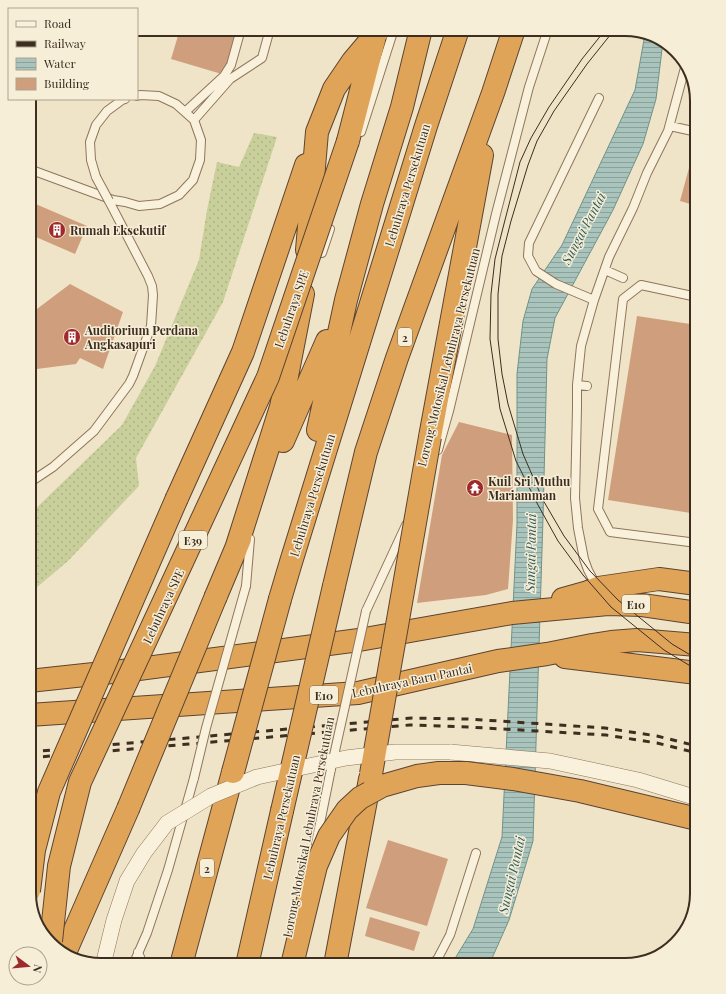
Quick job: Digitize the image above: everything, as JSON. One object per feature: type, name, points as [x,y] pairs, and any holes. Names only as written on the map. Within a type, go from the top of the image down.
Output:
[{"type":"highway","points":[[242,545],[281,407],[303,298],[317,132],[334,89],[373,36]]},
{"type":"highway","name":"Lebuhraya SPE","points":[[52,935],[59,866],[80,782],[268,377],[353,141],[376,36]]},
{"type":"highway","points":[[291,562],[346,300],[372,204],[402,107],[419,36]]},
{"type":"highway","name":"Lebuhraya Persekutuan","points":[[183,958],[280,599],[423,134],[456,36]]},
{"type":"highway","name":"Lebuhraya Persekutuan","points":[[249,958],[366,452],[397,358],[493,93],[512,36]]},
{"type":"highway","points":[[336,958],[434,446],[493,93]]},
{"type":"highway","name":"E39","points":[[36,842],[49,792],[242,352],[317,132]]},
{"type":"highway","points":[[67,948],[128,809],[216,596],[242,545],[346,300]]},
{"type":"highway","points":[[511,613],[593,590],[659,579],[690,583]]},
{"type":"highway","name":"E10","points":[[36,680],[131,670],[351,641],[511,613],[608,604],[642,604],[690,612]]},
{"type":"highway","name":"Lebuhraya Baru Pantai","points":[[36,715],[358,693],[498,662],[611,642],[637,640],[690,644]]},
{"type":"highway","points":[[547,654],[690,672]]},
{"type":"highway","points":[[294,958],[316,866],[329,836],[347,810],[360,798],[382,786],[417,776],[439,773],[466,773],[513,779],[580,791],[690,817]]},
{"type":"street","points":[[105,958],[114,920],[128,881],[144,853],[167,823],[211,796],[257,778],[346,758],[395,752],[450,752],[550,761],[638,780],[690,796]]},
{"type":"lane","points":[[185,112],[224,76],[231,65],[239,36]]},
{"type":"lane","points":[[194,120],[230,79],[262,58],[268,36]]},
{"type":"lane","points":[[353,141],[391,36]]},
{"type":"lane","name":"Lorong Motosikal Lebuhraya Persekutuan","points":[[434,446],[449,411],[494,221],[527,94],[546,36]]},
{"type":"lane","points":[[593,590],[584,559],[578,528],[575,498],[577,385],[581,346],[594,300],[612,251],[670,126],[684,73]]},
{"type":"lane","points":[[36,172],[113,200],[139,206],[160,204],[179,195],[193,180],[200,160],[201,140],[194,120],[176,104],[159,96],[138,96]]},
{"type":"lane","points":[[594,300],[556,284],[536,271],[528,256],[529,243],[599,98]]},
{"type":"lane","points":[[36,478],[53,467],[94,431],[129,384],[138,364],[151,326],[153,295],[152,286],[96,177],[90,154],[90,142],[96,125],[107,110],[122,100]]},
{"type":"lane","points":[[670,126],[690,130]]},
{"type":"lane","points":[[322,253],[332,223]]},
{"type":"lane","points":[[605,270],[623,278]]},
{"type":"lane","points":[[690,296],[641,285],[623,299],[598,509],[610,532],[690,541]]},
{"type":"lane","points":[[577,385],[587,386]]},
{"type":"lane","name":"Lorong Motosikal Lebuhraya Persekutuan","points":[[293,958],[331,769],[366,611],[433,470]]},
{"type":"lane","points":[[135,958],[147,933],[168,870],[246,586],[242,545]]},
{"type":"lane","points":[[438,958],[450,935],[476,853]]},
{"type":"lane","points":[[138,952],[140,958]]},
{"type":"green space","points":[[254,133],[277,137],[223,302],[136,458],[139,486],[68,561],[36,588],[36,508],[122,425],[155,366],[199,260],[217,162],[239,167]]},
{"type":"water","name":"Sungai Pantai","points":[[644,39],[662,49],[656,99],[643,144],[613,210],[555,318],[547,359],[533,841],[509,920],[492,958],[455,958],[473,929],[502,837],[517,524],[517,374],[523,321],[532,289],[562,245],[635,90]]},
{"type":"building","points":[[178,36],[236,36],[225,75],[171,59]]},
{"type":"building","points":[[689,168],[690,168],[690,204],[680,201]]},
{"type":"building","name":"Rumah Eksekutif","points":[[36,204],[87,226],[75,254],[36,237]]},
{"type":"building","name":"Auditorium Perdana Angkasapuri","points":[[70,284],[123,312],[103,369],[80,358],[76,364],[36,369],[36,310]]},
{"type":"building","points":[[637,316],[690,324],[690,513],[608,500]]},
{"type":"building","name":"Kuil Sri Muthu Mariamman","points":[[459,422],[512,435],[513,520],[508,589],[486,595],[417,603],[442,455]]},
{"type":"building","points":[[388,840],[448,859],[427,926],[366,908]]},
{"type":"building","points":[[370,917],[420,932],[414,951],[365,936]]},
{"type":"tram line","points":[[600,36],[582,59],[549,107],[531,138],[520,162],[495,259],[491,294],[490,339],[500,409],[516,461],[558,541],[583,575],[611,607],[664,650],[690,666]]},
{"type":"tram line","points":[[609,36],[587,64],[554,111],[537,141],[528,165],[502,256],[498,294],[498,339],[502,374],[508,404],[523,454],[543,500],[564,536],[590,571],[618,600],[672,644],[690,655]]},
{"type":"railway","points":[[36,751],[412,718],[468,719],[605,728],[657,736],[690,744]]},
{"type":"railway","points":[[36,757],[410,725],[606,735],[657,743],[690,751]]},
{"type":"place","name":"Rumah Eksekutif","points":[[57,230]]},
{"type":"place","name":"Auditorium Perdana Angkasapuri","points":[[72,337]]},
{"type":"place","name":"Kuil Sri Muthu Mariamman","points":[[475,488]]}]
